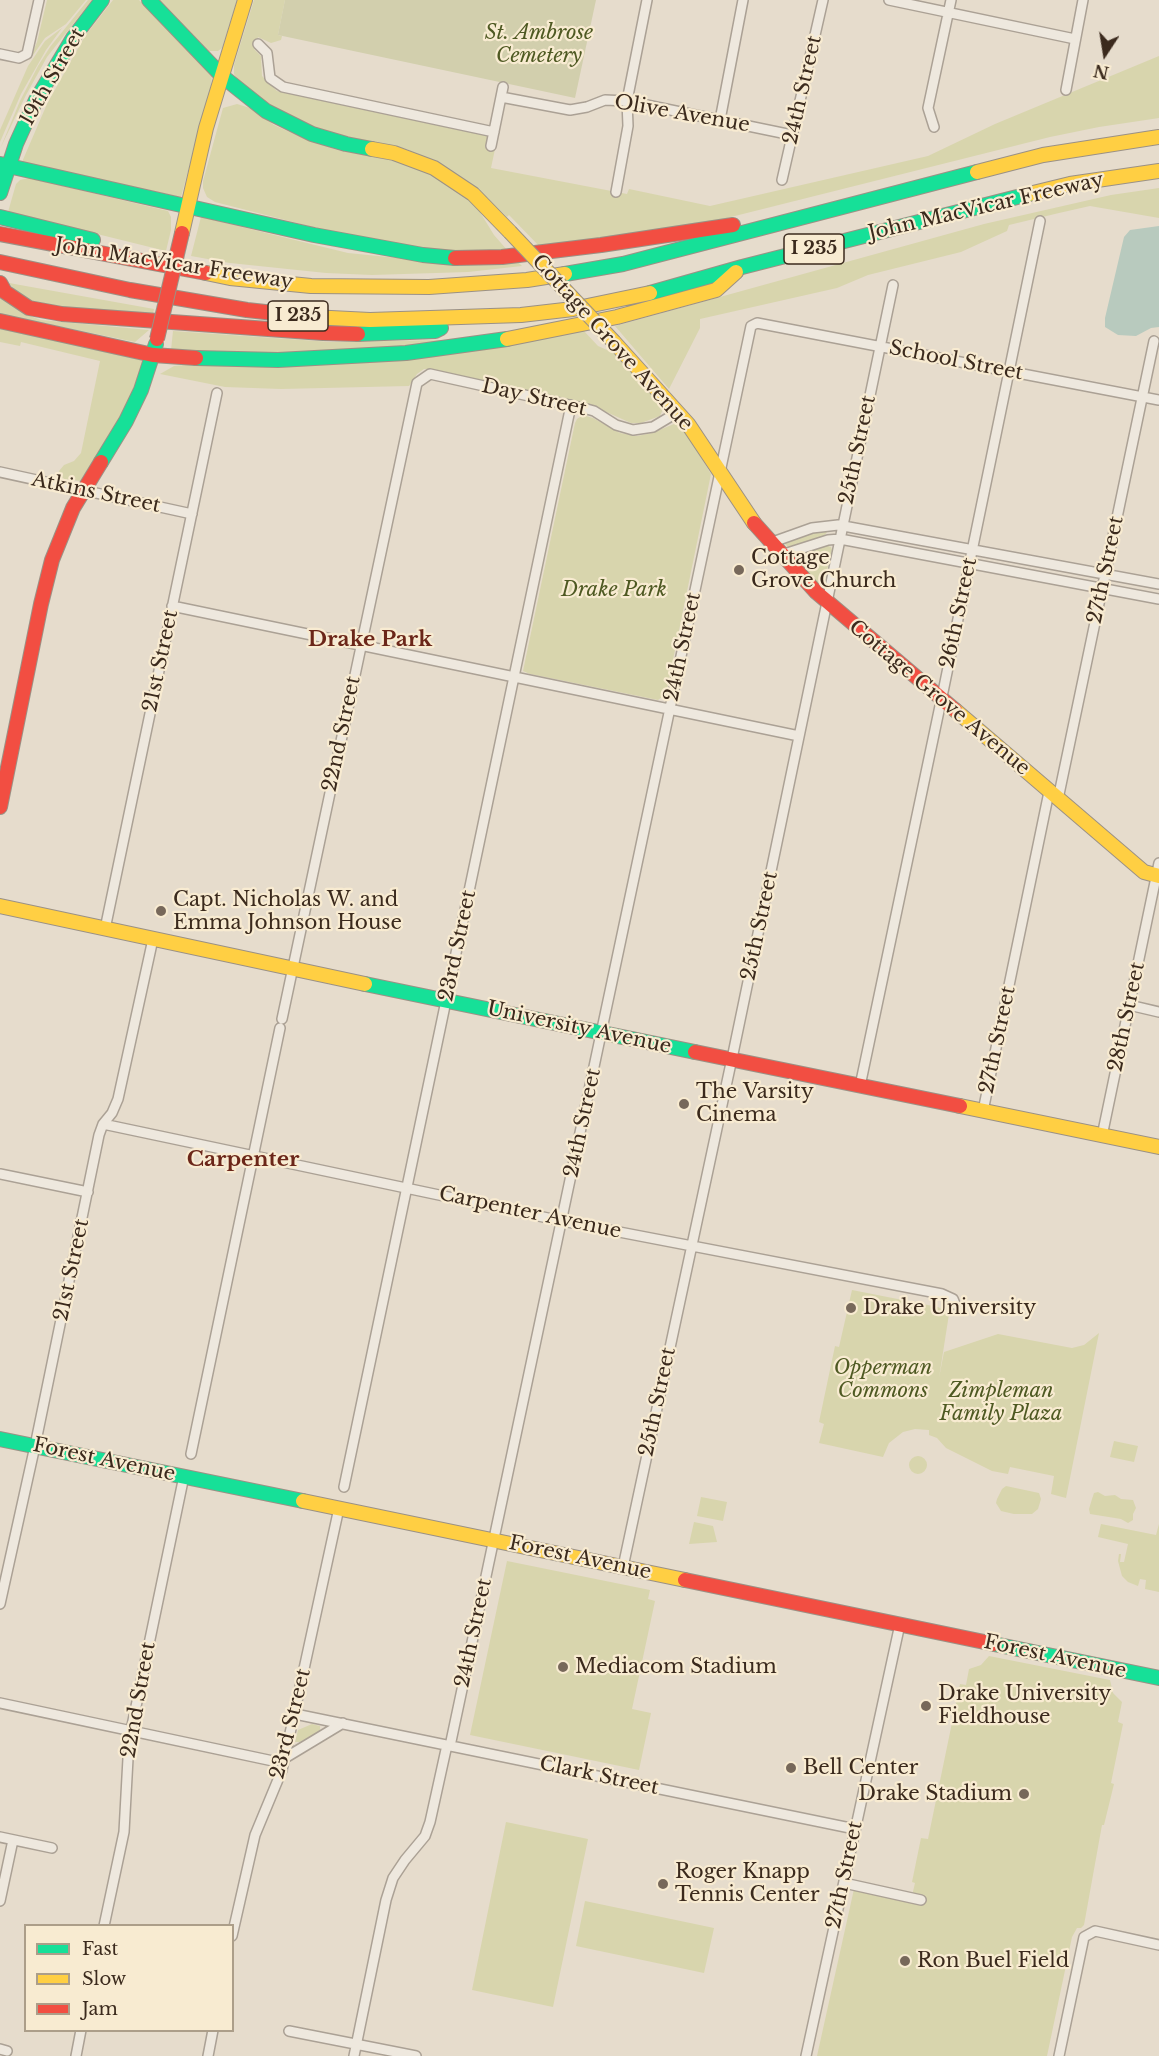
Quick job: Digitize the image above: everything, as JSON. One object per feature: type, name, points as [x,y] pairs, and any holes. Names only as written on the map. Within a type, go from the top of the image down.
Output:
[{"type":"main road","name":"19th Street","points":[[0,193],[4,165],[36,100],[73,38],[102,0]]},
{"type":"main road","name":"Cottage Grove Avenue","points":[[149,0],[222,76],[266,111],[312,134],[346,144],[408,157],[434,168],[473,194],[678,412],[700,441],[738,501],[770,543],[827,602],[1144,872],[1158,871]]},
{"type":"main road","points":[[0,807],[52,560],[65,525],[126,421],[141,390],[153,355],[207,128],[245,0]]},
{"type":"main road","name":"John MacVicar Freeway","points":[[0,234],[230,278],[311,286],[429,287],[527,280],[623,264],[1043,155],[1159,137]]},
{"type":"main road","points":[[4,165],[385,250],[423,255],[480,258],[601,245],[835,210]]},
{"type":"main road","name":"John MacVicar Freeway","points":[[0,262],[130,290],[247,310],[299,316],[370,320],[521,315],[573,309],[672,288],[742,267],[1070,184],[1159,171]]},
{"type":"main road","points":[[0,217],[104,243],[159,264]]},
{"type":"main road","points":[[0,321],[153,355],[236,360],[406,353],[512,338],[617,317],[716,290],[742,267]]},
{"type":"main road","points":[[0,269],[130,290]]},
{"type":"main road","points":[[2,288],[29,308],[41,311],[295,332],[387,334],[435,331],[468,318]]},
{"type":"main road","name":"University Avenue","points":[[0,906],[1159,1148]]},
{"type":"main road","name":"Forest Avenue","points":[[0,1438],[1159,1678]]},
{"type":"street","name":"19th Street","points":[[0,54],[19,58],[25,56],[29,50],[39,0]]},
{"type":"street","points":[[615,192],[628,126],[627,100],[647,0]]},
{"type":"street","points":[[720,120],[743,0]]},
{"type":"street","name":"24th Street","points":[[782,180],[823,0]]},
{"type":"street","points":[[889,0],[1076,39]]},
{"type":"street","points":[[934,127],[928,108],[951,0]]},
{"type":"street","points":[[1066,90],[1083,0]]},
{"type":"street","points":[[258,44],[267,53],[270,78],[283,87],[494,132],[491,146]]},
{"type":"street","name":"Olive Avenue","points":[[494,132],[502,92],[570,110],[587,107],[604,100],[627,100],[792,135]]},
{"type":"street","name":"26th Street","points":[[860,1086],[1040,221]]},
{"type":"street","points":[[1024,244],[1035,246]]},
{"type":"street","name":"25th Street","points":[[623,1567],[732,1059],[893,285]]},
{"type":"street","name":"24th Street","points":[[354,2056],[386,1900],[393,1878],[425,1836],[449,1745],[603,1033],[719,472],[753,324]]},
{"type":"street","name":"School Street","points":[[753,324],[1159,400]]},
{"type":"street","name":"27th Street","points":[[983,1111],[1102,589],[1154,341]]},
{"type":"street","name":"Day Street","points":[[420,379],[430,374],[571,405],[594,411],[616,425],[633,429],[653,427],[678,412]]},
{"type":"street","name":"22nd Street","points":[[191,1454],[415,389],[420,379]]},
{"type":"street","name":"21st Street","points":[[105,929],[217,393]]},
{"type":"street","name":"23rd Street","points":[[344,1487],[571,405]]},
{"type":"street","name":"Atkins Street","points":[[0,472],[192,514]]},
{"type":"street","points":[[770,543],[812,528],[843,525],[1159,585]]},
{"type":"street","points":[[781,555],[828,540],[840,540],[1159,599]]},
{"type":"street","points":[[172,606],[799,736]]},
{"type":"street","name":"28th Street","points":[[1102,1136],[1158,871]]},
{"type":"street","name":"21st Street","points":[[0,1604],[99,1135],[118,1099],[153,939]]},
{"type":"street","points":[[1129,1005],[1159,1012]]},
{"type":"street","name":"Carpenter Avenue","points":[[103,1124],[562,1221],[942,1294],[953,1299],[955,1304]]},
{"type":"street","points":[[0,1174],[88,1192]]},
{"type":"street","name":"22nd Street","points":[[104,1924],[124,1832],[130,1731],[184,1476]]},
{"type":"street","name":"23rd Street","points":[[234,1927],[255,1835],[282,1770],[339,1508]]},
{"type":"street","name":"27th Street","points":[[806,2056],[900,1624]]},
{"type":"street","points":[[0,1704],[273,1761],[285,1758],[343,1723]]},
{"type":"street","name":"Clark Street","points":[[295,1714],[855,1829]]},
{"type":"street","points":[[0,1837],[52,1848]]},
{"type":"street","points":[[0,1901],[13,1840]]},
{"type":"street","points":[[844,1883],[921,1900]]},
{"type":"street","points":[[1059,2056],[1084,1937],[1089,1932],[1095,1931],[1159,1945]]},
{"type":"street","points":[[289,2031],[416,2056]]},
{"type":"street","points":[[76,2056],[81,2032]]},
{"type":"street","points":[[208,2056],[213,2032]]},
{"type":"green space","points":[[47,0],[86,0],[66,24],[45,38],[29,61],[37,42]]},
{"type":"green space","points":[[88,0],[92,0],[47,57],[0,149],[38,66],[50,47]]},
{"type":"green space","points":[[113,0],[139,0],[212,76],[181,197],[22,162],[47,104],[77,50]]},
{"type":"green space","points":[[159,0],[237,0],[222,48],[218,51],[209,51]]},
{"type":"green space","points":[[254,0],[285,0],[278,35],[282,36],[281,40],[271,43],[258,37],[254,49],[261,56],[262,76],[277,91],[488,136],[486,147],[495,149],[491,168],[627,194],[629,189],[710,206],[928,156],[995,124],[1159,56],[1159,118],[1050,137],[703,224],[542,249],[509,215],[507,217],[478,189],[441,164],[406,149],[336,134],[311,126],[267,103],[239,82],[234,74],[234,65]]},
{"type":"green space","name":"St. Ambrose Cemetery","points":[[285,0],[596,0],[575,98],[278,35]]},
{"type":"green space","points":[[62,28],[46,50],[21,94],[0,142],[0,130],[28,66],[45,41]]},
{"type":"green space","points":[[237,104],[250,108],[274,125],[303,138],[337,150],[406,163],[430,173],[475,204],[494,235],[508,251],[439,252],[348,236],[215,202],[207,197],[203,181],[223,108]]},
{"type":"green space","points":[[29,178],[168,211],[171,217],[171,230],[166,251],[8,212],[16,184],[20,180]]},
{"type":"green space","points":[[1159,188],[1159,218],[1090,206],[1009,225],[1007,231],[961,252],[868,275],[837,288],[700,319],[700,328],[669,389],[615,326],[984,224],[1111,195]]},
{"type":"green space","points":[[201,217],[348,253],[438,262],[517,261],[522,266],[468,272],[372,275],[326,273],[230,263],[191,256]]},
{"type":"green space","points":[[9,283],[154,309],[153,314],[41,306],[22,298]]},
{"type":"green space","points":[[0,294],[25,314],[41,320],[149,330],[135,342],[0,314]]},
{"type":"green space","points":[[0,326],[144,361],[117,424],[80,481],[64,479],[59,471],[81,453],[100,361],[21,342],[20,346],[0,342]]},
{"type":"green space","points":[[173,331],[331,342],[444,340],[423,345],[276,355],[171,350]]},
{"type":"green space","points":[[584,331],[598,346],[614,353],[661,403],[663,409],[660,416],[641,423],[631,423],[586,403],[430,369],[424,369],[417,374],[409,386],[281,389],[225,387],[160,374],[174,366]]},
{"type":"green space","name":"Drake Park","points":[[583,415],[620,433],[637,436],[674,424],[678,425],[685,431],[711,474],[666,694],[658,700],[523,671],[575,423]]},
{"type":"green space","points":[[819,531],[827,532],[824,536],[788,547],[784,543]]},
{"type":"green space","points":[[826,545],[832,550],[824,582],[820,584],[796,560],[799,554]]},
{"type":"green space","points":[[852,1290],[938,1307],[949,1314],[939,1378],[944,1352],[998,1334],[1072,1348],[1084,1345],[1099,1333],[1066,1498],[1051,1494],[1054,1476],[1010,1467],[1008,1474],[992,1471],[946,1448],[937,1438],[929,1435],[929,1430],[915,1429],[903,1432],[889,1443],[883,1457],[819,1443],[824,1424],[819,1422],[835,1346],[839,1347]]},
{"type":"green space","points":[[1114,1441],[1138,1446],[1134,1462],[1110,1457]]},
{"type":"green space","points":[[918,1456],[924,1459],[927,1465],[924,1471],[918,1474],[912,1471],[909,1465],[912,1459]]},
{"type":"green space","points":[[1006,1486],[1039,1493],[1041,1499],[1038,1509],[1032,1514],[1001,1511],[996,1503],[1002,1489]]},
{"type":"green space","points":[[1098,1492],[1105,1496],[1115,1495],[1121,1499],[1133,1500],[1136,1508],[1133,1520],[1128,1523],[1121,1519],[1090,1514],[1089,1509],[1094,1493]]},
{"type":"green space","points":[[701,1497],[727,1502],[723,1521],[697,1516]]},
{"type":"green space","points":[[694,1522],[713,1526],[717,1542],[689,1544]]},
{"type":"green space","points":[[1101,1524],[1156,1535],[1159,1524],[1159,1592],[1145,1589],[1146,1580],[1140,1579],[1138,1586],[1128,1582],[1122,1576],[1118,1561],[1119,1554],[1121,1554],[1120,1562],[1124,1562],[1128,1544],[1098,1537]]},
{"type":"green space","name":"Mediacom Stadium","points":[[507,1561],[650,1590],[648,1599],[655,1601],[632,1709],[651,1713],[639,1770],[470,1735]]},
{"type":"green space","points":[[989,1656],[1110,1680],[1113,1693],[1122,1702],[1118,1722],[1123,1724],[1111,1783],[1114,1784],[1104,1825],[1102,1825],[1084,1925],[1077,1928],[1072,1937],[1047,2056],[817,2056],[854,1889],[911,1900],[915,1883],[912,1882],[921,1838],[928,1839],[960,1684],[966,1685],[969,1669],[981,1665]]},
{"type":"green space","points":[[312,1724],[320,1726],[320,1731],[300,1742],[295,1742],[298,1730]]},
{"type":"green space","points":[[506,1822],[588,1839],[553,2007],[472,1990]]},
{"type":"green space","points":[[585,1901],[714,1928],[704,1973],[576,1946]]},
{"type":"shaded area","points":[[1159,226],[1159,327],[1151,328],[1136,336],[1118,335],[1105,327],[1105,318],[1124,237],[1130,230]]},
{"type":"traffic: fast","points":[[0,193],[16,144],[36,100],[73,38],[102,0]]},
{"type":"traffic: fast","points":[[149,0],[222,76],[266,111],[312,134],[372,149]]},
{"type":"traffic: fast","points":[[0,164],[314,235],[423,255],[455,258]]},
{"type":"traffic: fast","points":[[565,274],[623,264],[977,172]]},
{"type":"traffic: fast","points":[[650,293],[742,267],[1029,194]]},
{"type":"traffic: fast","points":[[0,217],[93,240]]},
{"type":"traffic: fast","points":[[358,334],[435,331],[441,328]]},
{"type":"traffic: fast","points":[[196,358],[278,360],[406,353],[507,339]]},
{"type":"traffic: fast","points":[[101,462],[126,421],[141,390],[156,344]]},
{"type":"traffic: fast","points":[[365,984],[695,1052]]},
{"type":"traffic: fast","points":[[0,1439],[303,1501]]},
{"type":"traffic: fast","points":[[994,1644],[1159,1678]]},
{"type":"traffic: slow","points":[[182,233],[206,128],[245,0]]},
{"type":"traffic: slow","points":[[977,172],[1043,155],[1159,137]]},
{"type":"traffic: slow","points":[[372,149],[394,153],[434,168],[473,194],[510,232]]},
{"type":"traffic: slow","points":[[1029,194],[1070,184],[1159,171]]},
{"type":"traffic: slow","points":[[510,232],[614,342]]},
{"type":"traffic: slow","points":[[507,339],[617,317],[716,290],[736,272]]},
{"type":"traffic: slow","points":[[206,273],[230,278],[311,286],[429,287],[527,280],[565,274]]},
{"type":"traffic: slow","points":[[311,317],[370,320],[521,315],[573,309],[650,293]]},
{"type":"traffic: slow","points":[[614,342],[688,424],[754,523]]},
{"type":"traffic: slow","points":[[955,710],[1144,872],[1159,876]]},
{"type":"traffic: slow","points":[[0,906],[365,984]]},
{"type":"traffic: slow","points":[[960,1106],[1159,1147]]},
{"type":"traffic: slow","points":[[303,1501],[685,1580]]},
{"type":"traffic: jam","points":[[455,258],[502,257],[733,225]]},
{"type":"traffic: jam","points":[[157,339],[182,233]]},
{"type":"traffic: jam","points":[[0,234],[206,273]]},
{"type":"traffic: jam","points":[[0,262],[130,290],[247,310],[311,317]]},
{"type":"traffic: jam","points":[[0,283],[5,292],[29,308],[62,314],[358,334]]},
{"type":"traffic: jam","points":[[0,321],[153,355],[196,358]]},
{"type":"traffic: jam","points":[[0,807],[52,560],[73,508],[101,462]]},
{"type":"traffic: jam","points":[[754,523],[816,592],[955,710]]},
{"type":"traffic: jam","points":[[695,1052],[960,1106]]},
{"type":"traffic: jam","points":[[685,1580],[994,1644]]},
{"type":"place","name":"Cottage Grove Church","points":[[739,570]]},
{"type":"place","name":"Capt. Nicholas W. and Emma Johnson House","points":[[161,911]]},
{"type":"place","name":"The Varsity Cinema","points":[[684,1104]]},
{"type":"place","name":"Drake University","points":[[851,1308]]},
{"type":"place","name":"Mediacom Stadium","points":[[563,1667]]},
{"type":"place","name":"Drake University Fieldhouse","points":[[926,1706]]},
{"type":"place","name":"Bell Center","points":[[791,1768]]},
{"type":"place","name":"Drake Stadium","points":[[1024,1794]]},
{"type":"place","name":"Roger Knapp Tennis Center","points":[[663,1884]]},
{"type":"place","name":"Ron Buel Field","points":[[905,1961]]},
{"type":"district","name":"Drake Park","points":[[370,640]]},
{"type":"district","name":"Carpenter","points":[[243,1160]]},
{"type":"park label","name":"Opperman Commons","points":[[883,1380]]},
{"type":"park label","name":"Zimpleman Family Plaza","points":[[1001,1402]]}]
